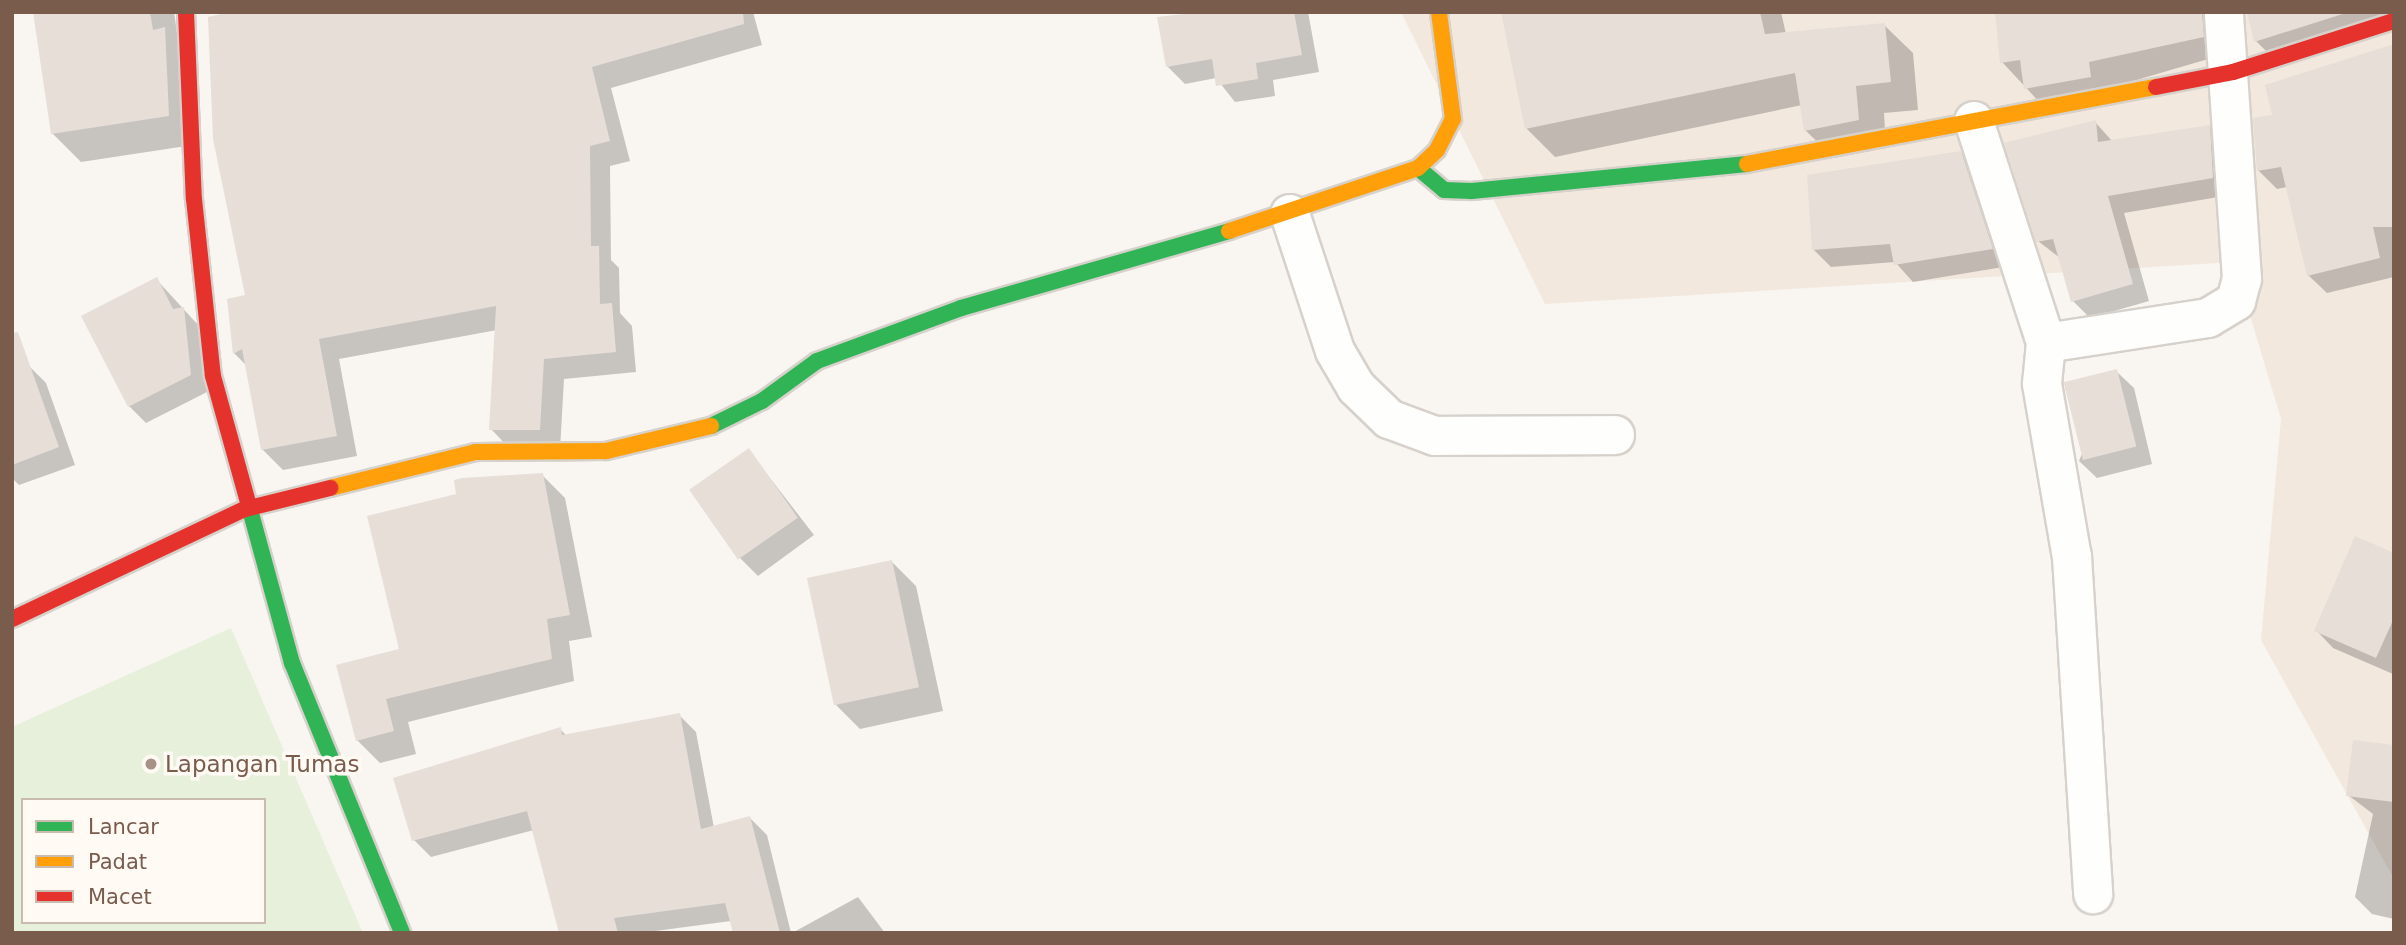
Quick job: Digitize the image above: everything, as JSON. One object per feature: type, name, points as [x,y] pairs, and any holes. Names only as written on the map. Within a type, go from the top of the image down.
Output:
[{"type":"street","points":[[186,12],[194,199],[213,376],[245,509],[292,663],[402,933]]},
{"type":"street","points":[[12,619],[245,509],[476,452],[606,451],[692,435],[762,401],[817,361],[895,332],[1290,214],[1418,168],[1437,150],[1453,119],[1439,12]]},
{"type":"street","points":[[2046,343],[2208,318],[2236,301],[2242,279],[2233,72],[2224,12]]},
{"type":"street","points":[[1418,168],[1444,190],[1472,191],[1734,166],[2233,72],[2394,21]]},
{"type":"street","points":[[1974,121],[2046,343],[2042,384],[2072,557],[2093,894]]},
{"type":"street","points":[[1290,214],[1335,351],[1356,387],[1389,419],[1435,436],[1615,435]]},
{"type":"shaded area","points":[[1401,12],[2394,12],[2394,879],[2261,640],[2281,419],[2234,262],[1545,304]]},
{"type":"green space","name":"Lapangan Tumas","points":[[231,628],[363,933],[12,933],[12,727]]},
{"type":"building","points":[[33,12],[150,12],[153,30],[165,27],[169,116],[51,134]]},
{"type":"building","points":[[230,12],[743,12],[744,24],[592,67],[610,141],[590,146],[591,246],[599,246],[600,304],[612,303],[616,352],[544,359],[540,430],[489,430],[496,306],[319,339],[337,436],[261,450],[242,349],[233,354],[227,299],[245,295],[213,139],[208,17]]},
{"type":"building","points":[[1202,12],[1294,12],[1302,55],[1256,63],[1258,79],[1216,86],[1212,59],[1166,67],[1157,17]]},
{"type":"building","points":[[1501,12],[1760,12],[1765,34],[1885,23],[1891,82],[1856,86],[1859,120],[1804,131],[1795,73],[1525,129]]},
{"type":"building","points":[[1995,12],[2202,12],[2204,37],[2089,62],[2091,77],[2024,89],[2020,60],[2000,63]]},
{"type":"building","points":[[2247,12],[2349,12],[2254,42]]},
{"type":"building","points":[[2394,44],[2394,227],[2373,227],[2380,258],[2307,276],[2281,167],[2257,171],[2253,118],[2272,115],[2265,85]]},
{"type":"building","points":[[2096,120],[2098,142],[2210,125],[2213,178],[2108,196],[2133,284],[2071,302],[2053,239],[2036,242],[2004,143]]},
{"type":"building","points":[[1961,151],[1993,249],[1894,265],[1890,244],[1812,250],[1807,175]]},
{"type":"building","points":[[157,277],[173,309],[184,307],[191,375],[128,407],[81,316]]},
{"type":"building","points":[[18,332],[59,447],[12,465],[12,333]]},
{"type":"building","points":[[2117,369],[2136,447],[2083,460],[2064,382]]},
{"type":"building","points":[[749,448],[798,518],[738,559],[689,490]]},
{"type":"building","points":[[543,473],[570,615],[547,619],[552,659],[386,699],[394,731],[356,741],[336,665],[399,649],[367,516],[456,494],[454,480],[462,478]]},
{"type":"building","points":[[2355,536],[2394,553],[2394,618],[2376,658],[2314,631]]},
{"type":"building","points":[[892,560],[919,687],[834,705],[807,578]]},
{"type":"building","points":[[680,713],[701,829],[750,816],[780,933],[733,933],[725,903],[614,918],[618,933],[559,933],[527,811],[412,841],[393,778],[561,727],[562,735]]},
{"type":"building","points":[[2353,740],[2394,745],[2394,802],[2346,796]]},
{"type":"traffic: fast","points":[[1418,168],[1444,190],[1472,191],[1747,164]]},
{"type":"traffic: fast","points":[[711,426],[762,401],[817,361],[961,308],[1229,231]]},
{"type":"traffic: fast","points":[[249,506],[292,663],[402,933]]},
{"type":"traffic: slow","points":[[1229,231],[1418,168],[1437,150],[1453,119],[1439,12]]},
{"type":"traffic: slow","points":[[1747,164],[2156,87]]},
{"type":"traffic: slow","points":[[330,488],[476,452],[606,451],[711,426]]},
{"type":"traffic: jam","points":[[186,12],[194,199],[213,376],[249,506]]},
{"type":"traffic: jam","points":[[2156,87],[2233,72],[2394,21]]},
{"type":"traffic: jam","points":[[12,619],[245,509],[330,488]]},
{"type":"place","name":"Lapangan Tumas","points":[[151,764]]}]
